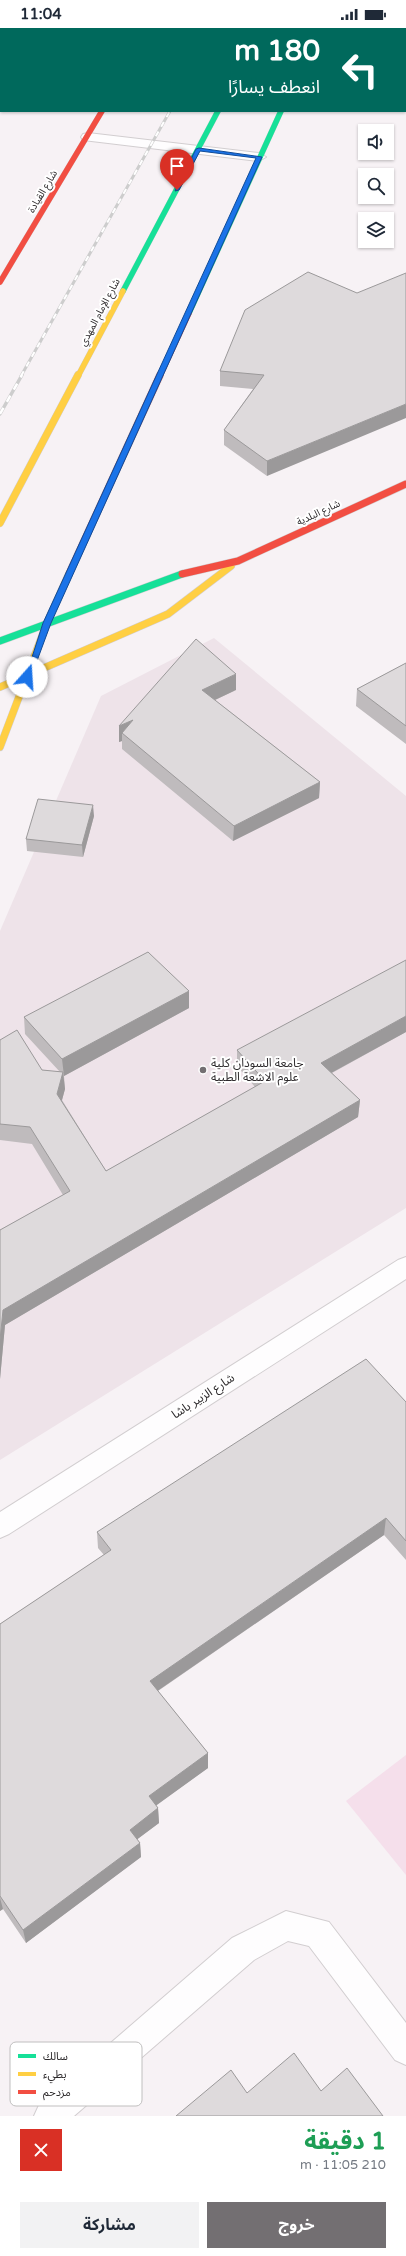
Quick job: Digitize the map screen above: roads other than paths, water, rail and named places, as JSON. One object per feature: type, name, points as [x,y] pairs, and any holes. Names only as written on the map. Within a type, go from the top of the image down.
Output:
[{"type":"main road","name":"شارع القيادة","points":[[0,282],[88,137],[101,112]]},
{"type":"main road","name":"شارع الإمام المهدي","points":[[0,524],[218,112]]},
{"type":"main road","points":[[0,747],[47,623],[281,112]]},
{"type":"main road","name":"شارع البلدية","points":[[238,561],[406,484]]},
{"type":"main road","points":[[0,641],[171,577],[238,561]]},
{"type":"main road","points":[[0,687],[27,677],[168,614],[238,561]]},
{"type":"street","points":[[88,137],[259,157]]},
{"type":"street","name":"شارع الزبير باشا","points":[[0,1526],[406,1267]]},
{"type":"street","points":[[136,2042],[243,1949],[286,1926],[318,1933],[406,2049]]},
{"type":"street","points":[[50,2116],[62,2106]]},
{"type":"railway","points":[[21,376],[169,112]]},
{"type":"railway","points":[[0,414],[22,375]]},
{"type":"place","name":"جامعة السودان كلية علوم الاشعة الطبية","points":[[203,1070]]}]
